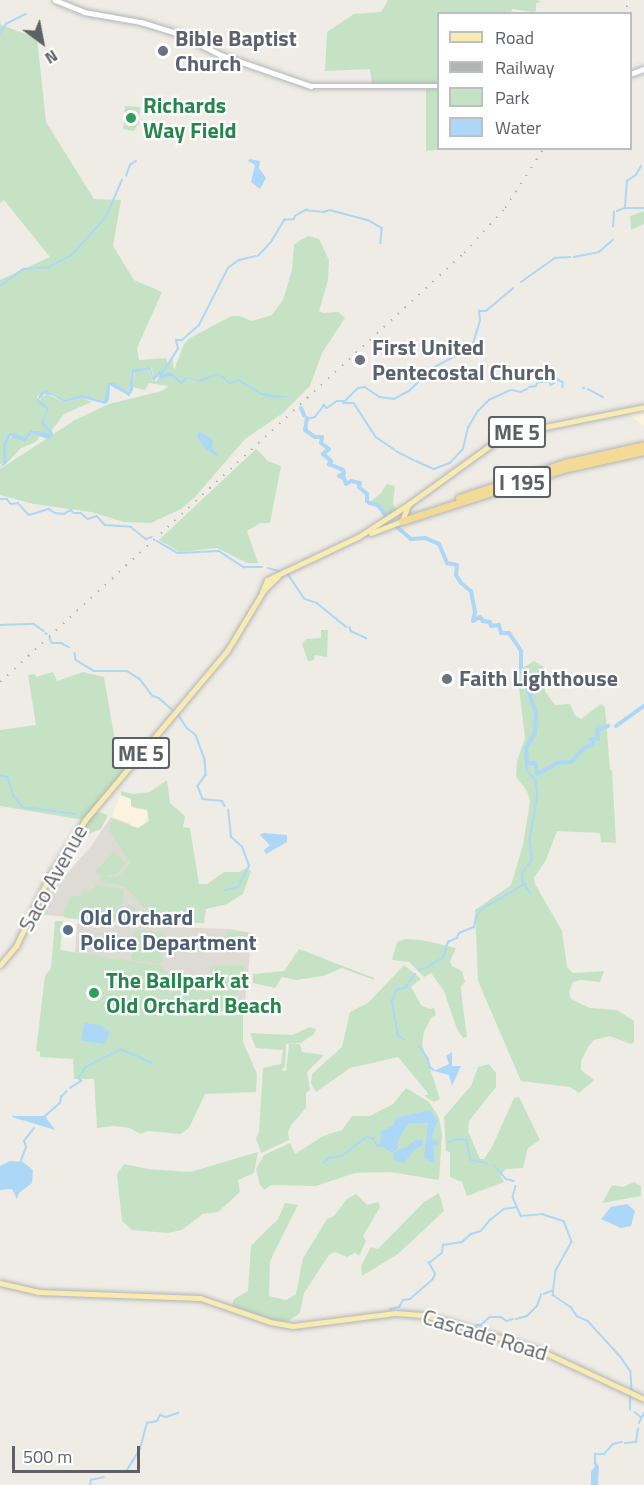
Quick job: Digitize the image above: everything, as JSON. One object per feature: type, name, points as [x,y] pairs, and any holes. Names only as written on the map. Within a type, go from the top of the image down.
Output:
[{"type":"highway","name":"I 195","points":[[402,516],[540,470],[644,445]]},
{"type":"highway","name":"I 195","points":[[402,516],[563,469],[644,451]]},
{"type":"main road","points":[[55,0],[81,11],[136,21],[178,33],[220,55],[311,86],[437,86]]},
{"type":"main road","name":"ME 5","points":[[358,537],[402,516],[410,504],[485,446],[502,437],[644,407]]},
{"type":"main road","name":"ME 5","points":[[358,537],[402,516]]},
{"type":"main road","name":"Saco Avenue","points":[[0,965],[16,946],[50,875],[85,820],[227,651],[266,584],[358,537]]},
{"type":"main road","name":"Cascade Road","points":[[0,1283],[38,1292],[204,1299],[261,1319],[293,1326],[395,1313],[420,1314],[539,1350],[644,1399]]},
{"type":"shaded area","points":[[644,410],[644,426],[625,413]]},
{"type":"shaded area","points":[[120,795],[151,807],[142,829],[111,817]]},
{"type":"shaded area","points":[[111,817],[130,824],[152,924],[46,915],[48,891],[52,891],[92,845]]},
{"type":"shaded area","points":[[77,924],[230,929],[252,933],[244,1012],[167,1011],[161,967],[75,953]]},
{"type":"green space","points":[[388,0],[537,0],[542,2],[536,3],[536,11],[533,12],[512,9],[511,12],[437,12],[437,85],[372,84],[370,69],[325,71],[327,32],[354,14],[381,12]]},
{"type":"green space","points":[[0,20],[1,25],[37,38],[46,122],[94,199],[121,200],[113,246],[134,280],[162,292],[137,348],[139,360],[166,358],[168,364],[172,357],[174,370],[184,344],[190,338],[231,316],[240,316],[252,321],[272,315],[283,300],[292,270],[294,245],[300,240],[309,236],[319,239],[329,260],[328,280],[319,311],[338,312],[345,318],[322,353],[310,386],[283,413],[245,439],[195,497],[181,509],[151,523],[124,522],[91,512],[34,504],[0,495],[0,469],[75,420],[109,404],[162,391],[169,386],[149,383],[145,390],[133,387],[135,372],[151,369],[152,381],[157,381],[160,372],[153,379],[152,367],[133,371],[130,392],[109,383],[105,401],[82,396],[63,400],[52,393],[43,392],[37,397],[40,402],[41,397],[47,394],[64,402],[82,398],[92,402],[64,414],[52,430],[45,424],[52,433],[48,436],[33,430],[25,439],[10,434],[5,441],[5,461],[0,465],[0,280],[50,257],[4,200],[0,203]],"holes":[[[40,403],[49,408],[44,423],[48,410]]]},
{"type":"green space","points":[[426,89],[437,89],[437,150],[426,151]]},
{"type":"green space","name":"Richards Way Field","points":[[125,106],[140,107],[139,123],[134,131],[123,129]]},
{"type":"green space","points":[[644,211],[644,224],[631,230],[630,216]]},
{"type":"green space","points":[[31,433],[40,435],[36,442],[21,448],[7,463],[6,447],[9,438],[13,436],[23,441],[29,438]]},
{"type":"green space","points":[[256,449],[268,461],[281,466],[270,523],[260,523],[247,531],[258,563],[247,563],[217,548],[180,552],[159,540]]},
{"type":"green space","points":[[387,484],[395,486],[393,504],[397,510],[388,517],[380,505],[370,502],[381,493]]},
{"type":"green space","points":[[321,630],[328,630],[327,657],[315,655],[314,660],[308,661],[302,644],[306,639],[321,638]]},
{"type":"green space","points":[[534,661],[544,667],[545,691],[555,705],[570,704],[575,715],[581,719],[601,704],[605,707],[610,770],[612,770],[616,843],[601,842],[600,833],[557,831],[546,860],[534,878],[535,884],[562,931],[567,967],[573,973],[604,971],[600,982],[581,980],[573,982],[569,992],[571,999],[590,1008],[617,1010],[634,1021],[634,1042],[631,1044],[609,1036],[594,1040],[588,1047],[581,1061],[581,1070],[594,1080],[579,1093],[570,1087],[521,1081],[478,981],[475,910],[511,885],[523,845],[530,801],[527,791],[516,777],[517,761],[525,738],[517,671]]},
{"type":"green space","points":[[53,672],[57,681],[83,672],[104,677],[119,764],[125,770],[84,820],[0,806],[0,730],[36,725],[28,675],[34,674],[36,677]]},
{"type":"green space","points":[[167,780],[170,803],[185,816],[183,827],[190,828],[199,884],[207,884],[224,872],[239,872],[247,868],[251,871],[243,894],[227,904],[206,909],[204,923],[152,922],[150,914],[125,887],[100,880],[100,875],[95,872],[114,851],[126,864],[115,875],[105,876],[118,877],[130,863],[110,832],[109,826],[112,820],[138,828],[149,821],[147,810],[131,806],[131,799],[121,795],[121,791],[133,794],[150,792]]},
{"type":"green space","points":[[94,813],[108,815],[101,829],[76,839]]},
{"type":"green space","points":[[61,861],[68,867],[53,883],[48,885]]},
{"type":"green space","points":[[95,885],[124,889],[119,922],[65,918],[63,914],[71,897],[81,895],[85,889],[90,893],[87,900]]},
{"type":"green space","points":[[45,888],[49,890],[47,915],[38,915],[38,906]]},
{"type":"green space","points":[[128,904],[142,913],[135,920],[126,922],[121,920]]},
{"type":"green space","points":[[55,921],[63,921],[60,950],[161,966],[180,988],[181,1002],[199,1014],[243,1015],[243,1042],[257,1074],[256,1092],[205,1094],[189,1128],[180,1134],[148,1131],[140,1134],[130,1128],[113,1126],[97,1128],[94,1079],[74,1079],[73,1059],[40,1057],[40,1052],[36,1051],[45,976],[51,968]]},
{"type":"green space","points":[[134,930],[164,932],[162,960],[159,963],[131,960]]},
{"type":"green space","points":[[226,931],[250,933],[251,947],[224,945]]},
{"type":"green space","points":[[87,933],[128,936],[122,937],[125,946],[118,953],[77,950],[84,949],[81,940]],"holes":[[[89,934],[118,936],[123,942],[120,941],[119,948],[123,947],[116,952],[87,949],[82,940]]]},
{"type":"green space","points":[[89,936],[118,939],[117,950],[88,947]]},
{"type":"green space","points":[[406,939],[422,940],[456,948],[450,961],[452,966],[462,971],[465,982],[461,986],[467,1037],[463,1038],[457,1029],[444,991],[431,973],[424,977],[409,962],[392,960],[397,942]]},
{"type":"green space","points":[[299,949],[374,978],[374,980],[342,968],[323,976],[296,980],[282,977],[275,988],[253,983],[253,974],[284,971]]},
{"type":"green space","points":[[245,965],[242,982],[235,998],[235,1012],[199,1010],[185,1001],[186,984],[198,984],[197,977],[210,977],[211,966]]},
{"type":"green space","points":[[404,965],[421,979],[411,987],[421,1005],[430,1009],[434,1008],[436,1015],[431,1018],[424,1032],[422,1044],[440,1099],[434,1102],[426,1097],[427,1092],[398,1057],[350,1068],[316,1092],[311,1083],[312,1074],[342,1047],[350,1012],[368,1003]]},
{"type":"green space","points":[[310,1027],[316,1029],[314,1034],[301,1043],[286,1044],[285,1067],[281,1070],[286,1071],[289,1044],[300,1044],[302,1052],[324,1055],[307,1072],[310,1090],[306,1093],[306,1108],[291,1125],[288,1132],[289,1140],[261,1153],[256,1138],[259,1132],[263,1068],[281,1064],[283,1050],[256,1048],[250,1033],[292,1035]]},
{"type":"green space","points":[[489,1064],[496,1073],[496,1087],[469,1121],[468,1131],[480,1159],[484,1159],[492,1147],[514,1098],[519,1097],[540,1140],[528,1148],[523,1168],[506,1169],[500,1175],[504,1182],[467,1196],[462,1182],[450,1177],[450,1152],[446,1151],[444,1117],[471,1086],[478,1067]]},
{"type":"green space","points":[[406,1088],[429,1102],[439,1118],[442,1134],[439,1180],[390,1172],[355,1173],[316,1186],[271,1185],[264,1190],[260,1185],[256,1169],[264,1155],[290,1143],[295,1154],[323,1136],[342,1130],[352,1116],[370,1116],[393,1104]]},
{"type":"green space","points":[[258,1152],[254,1173],[238,1180],[240,1192],[218,1212],[203,1214],[182,1230],[168,1233],[132,1230],[122,1221],[117,1174],[124,1164],[148,1169],[190,1172]]},
{"type":"green space","points":[[634,1182],[641,1186],[641,1196],[602,1203],[612,1185],[623,1187]]},
{"type":"green space","points":[[439,1193],[444,1211],[398,1254],[362,1276],[361,1266],[371,1247],[378,1249],[424,1202]]},
{"type":"green space","points":[[356,1194],[367,1205],[379,1202],[380,1207],[363,1236],[366,1241],[359,1256],[355,1253],[347,1257],[335,1252],[329,1255],[304,1293],[300,1313],[288,1321],[281,1322],[232,1306],[234,1299],[248,1291],[251,1246],[278,1219],[285,1203],[298,1205],[270,1261],[269,1296],[286,1300],[296,1294],[303,1258],[327,1219],[334,1216],[347,1199]]},
{"type":"water","points":[[250,159],[260,161],[259,168],[266,178],[260,189],[251,182],[255,165],[248,161]]},
{"type":"water","points":[[151,367],[153,378],[160,370],[162,375],[170,372],[182,382],[185,377],[198,380],[219,373],[229,382],[239,379],[261,393],[285,396],[295,402],[285,397],[261,395],[238,381],[230,385],[219,375],[200,382],[187,378],[182,385],[171,376],[161,379],[159,375],[153,382],[150,369],[134,373],[133,390],[129,396],[110,385],[109,400],[106,404],[82,398],[64,402],[52,395],[44,394],[39,400],[49,408],[44,423],[52,430],[53,437],[47,439],[32,433],[25,442],[10,436],[6,447],[7,463],[0,468],[3,463],[3,444],[9,433],[25,438],[31,430],[51,434],[41,424],[47,410],[37,401],[41,392],[48,391],[64,400],[82,395],[104,401],[108,383],[114,383],[129,392],[132,370]]},
{"type":"water","points":[[199,431],[213,440],[212,447],[219,458],[204,447],[197,436]]},
{"type":"water","points":[[263,833],[287,835],[287,842],[266,854],[264,850],[270,845],[260,835]]},
{"type":"water","points":[[84,1023],[100,1025],[110,1032],[105,1044],[81,1041]]},
{"type":"water","points":[[452,1052],[452,1066],[461,1066],[452,1086],[449,1075],[434,1071],[449,1064],[446,1056]]},
{"type":"water","points":[[429,1110],[438,1120],[431,1138],[441,1143],[433,1146],[435,1164],[424,1158],[428,1123],[409,1123],[398,1140],[398,1148],[392,1153],[380,1145],[381,1131],[393,1126],[396,1118]]},
{"type":"water","points":[[12,1116],[45,1116],[55,1130],[12,1117]]},
{"type":"water","points":[[415,1140],[422,1140],[423,1145],[414,1150],[404,1163],[394,1160],[393,1154]]},
{"type":"water","points":[[10,1161],[23,1162],[33,1170],[32,1183],[19,1193],[17,1199],[12,1189],[0,1190],[0,1166]]},
{"type":"water","points":[[627,1204],[635,1211],[631,1226],[621,1228],[601,1219],[611,1207]]},
{"type":"water","points":[[597,1463],[599,1466],[598,1485],[591,1485],[591,1472]]},
{"type":"waterway","points":[[0,33],[6,24],[26,14]]},
{"type":"waterway","points":[[126,176],[130,165],[136,161]]},
{"type":"waterway","points":[[617,211],[625,208],[627,181],[636,175],[641,166]]},
{"type":"waterway","points":[[0,286],[23,269],[49,267],[71,256],[106,217],[122,180]]},
{"type":"waterway","points":[[625,208],[644,208]]},
{"type":"waterway","points":[[258,256],[271,242],[284,220],[294,219],[306,210],[323,212],[330,210],[368,220],[382,228],[381,243]]},
{"type":"waterway","points":[[613,227],[614,212]]},
{"type":"waterway","points":[[574,257],[599,252],[613,240]]},
{"type":"waterway","points":[[161,375],[178,349],[176,340],[182,340],[199,325],[228,268],[239,260],[256,256]]},
{"type":"waterway","points":[[521,282],[555,258],[570,257]]},
{"type":"waterway","points":[[435,367],[472,347],[480,320],[479,311],[486,311],[513,288]]},
{"type":"waterway","points":[[307,419],[315,417],[324,405],[327,408],[337,401],[345,401],[358,388],[365,387],[380,397],[394,399],[409,391],[431,370]]},
{"type":"waterway","points":[[529,387],[536,386],[538,382],[550,382],[551,385],[558,380],[563,382],[563,387]]},
{"type":"waterway","points":[[512,390],[521,392],[527,389]]},
{"type":"waterway","points":[[588,389],[603,397]]},
{"type":"waterway","points":[[416,461],[434,469],[450,463],[463,449],[468,428],[478,411],[489,400],[510,390]]},
{"type":"waterway","points":[[343,403],[354,403],[376,437],[394,449]]},
{"type":"waterway","points":[[301,408],[304,415]]},
{"type":"waterway","points":[[307,418],[305,430],[315,437],[322,437],[321,443],[329,449],[323,454],[331,461],[329,464],[343,470],[344,474],[339,476],[344,478],[346,484],[351,481],[360,483],[359,487],[367,494],[367,501]]},
{"type":"waterway","points":[[396,451],[414,460]]},
{"type":"waterway","points":[[0,499],[7,499],[11,504],[18,503],[29,515],[49,509],[55,513],[64,514],[71,510],[74,513],[81,513],[88,519],[97,516],[105,525],[131,527],[146,539],[152,537]]},
{"type":"waterway","points":[[369,503],[378,505],[386,516]]},
{"type":"waterway","points":[[397,527],[411,539],[425,538],[439,544],[447,563],[457,565],[456,575],[461,583],[471,591],[475,612],[473,621],[480,617],[483,621],[490,622],[491,626],[499,625],[501,633],[509,633],[521,651],[521,670],[536,713],[535,733],[526,748],[527,764],[535,763],[538,774],[557,763],[571,762],[583,749],[593,744],[591,739],[598,739],[597,730],[608,726]]},
{"type":"waterway","points":[[157,541],[178,553],[219,551],[244,567],[262,567]]},
{"type":"waterway","points":[[268,568],[279,571]]},
{"type":"waterway","points":[[288,574],[305,599],[317,603],[347,627]]},
{"type":"waterway","points":[[0,625],[34,624],[44,631]]},
{"type":"waterway","points":[[350,627],[351,631],[366,638]]},
{"type":"waterway","points":[[50,638],[52,643],[61,643],[69,647]]},
{"type":"waterway","points":[[75,653],[76,660],[94,671],[127,671],[140,679],[153,696],[159,698],[173,710]]},
{"type":"waterway","points":[[616,726],[644,706]]},
{"type":"waterway","points":[[178,714],[187,728],[196,735],[205,760],[206,775],[198,786],[203,799],[222,801],[225,806]]},
{"type":"waterway","points":[[527,764],[527,771],[536,781],[538,795],[530,840],[532,860],[523,874],[523,882],[531,894]]},
{"type":"waterway","points":[[0,776],[8,777],[13,795],[23,807],[76,814]]},
{"type":"waterway","points":[[225,890],[238,887],[249,866],[242,847],[231,837],[228,810]]},
{"type":"waterway","points":[[429,966],[443,958],[448,942],[457,938],[459,933],[474,927],[476,917],[482,909],[525,884]]},
{"type":"waterway","points":[[419,970],[428,967]]},
{"type":"waterway","points":[[404,1040],[398,1036],[392,1001],[396,990],[405,988],[415,974]]},
{"type":"waterway","points":[[419,1046],[427,1057]]},
{"type":"waterway","points":[[70,1088],[81,1081],[78,1078],[86,1067],[121,1049],[152,1063]]},
{"type":"waterway","points":[[428,1058],[430,1067],[434,1070]]},
{"type":"waterway","points":[[45,1116],[60,1103],[61,1097],[67,1091]]},
{"type":"waterway","points":[[20,1163],[26,1147],[24,1141],[34,1128]]},
{"type":"waterway","points":[[323,1163],[329,1158],[342,1156],[366,1137],[373,1138],[378,1146],[382,1145]]},
{"type":"waterway","points":[[448,1142],[459,1139],[467,1140],[471,1160],[487,1163]]},
{"type":"waterway","points":[[494,1165],[506,1179],[514,1181]]},
{"type":"waterway","points":[[516,1186],[513,1197],[521,1216],[542,1214],[564,1221],[572,1242],[556,1271],[553,1295],[571,1307],[577,1316],[588,1321],[620,1356],[631,1372],[632,1391]]},
{"type":"waterway","points":[[390,1309],[399,1307],[403,1300],[410,1299],[433,1279],[435,1274],[429,1263],[442,1253],[443,1245],[462,1242],[471,1234],[481,1231],[504,1209],[516,1207]]},
{"type":"waterway","points":[[544,1294],[551,1291]]},
{"type":"waterway","points":[[516,1319],[527,1316],[537,1306],[541,1295]]},
{"type":"waterway","points":[[476,1325],[481,1325],[490,1317],[501,1317],[507,1321],[513,1319]]},
{"type":"waterway","points":[[630,1396],[630,1410]]},
{"type":"waterway","points":[[635,1412],[641,1417]]},
{"type":"waterway","points":[[127,1470],[140,1449],[147,1423],[157,1421],[160,1415],[166,1417],[178,1413]]},
{"type":"waterway","points":[[639,1423],[644,1413]]},
{"type":"waterway","points":[[625,1443],[636,1442],[638,1429]]},
{"type":"waterway","points":[[595,1465],[595,1454],[604,1454],[613,1444],[622,1442]]},
{"type":"waterway","points":[[116,1472],[124,1471]]},
{"type":"waterway","points":[[90,1485],[91,1480],[104,1477]]},
{"type":"railway","points":[[622,12],[632,0]]},
{"type":"railway","points":[[0,682],[464,253],[505,208],[543,150]]},
{"type":"place","name":"Bible Baptist Church","points":[[163,51]]},
{"type":"place","name":"Richards Way Field","points":[[131,118]]},
{"type":"place","name":"First United Pentecostal Church","points":[[360,360]]},
{"type":"place","name":"Faith Lighthouse","points":[[447,679]]},
{"type":"place","name":"Old Orchard Police Department","points":[[68,930]]},
{"type":"place","name":"The Ballpark at Old Orchard Beach","points":[[94,993]]}]
